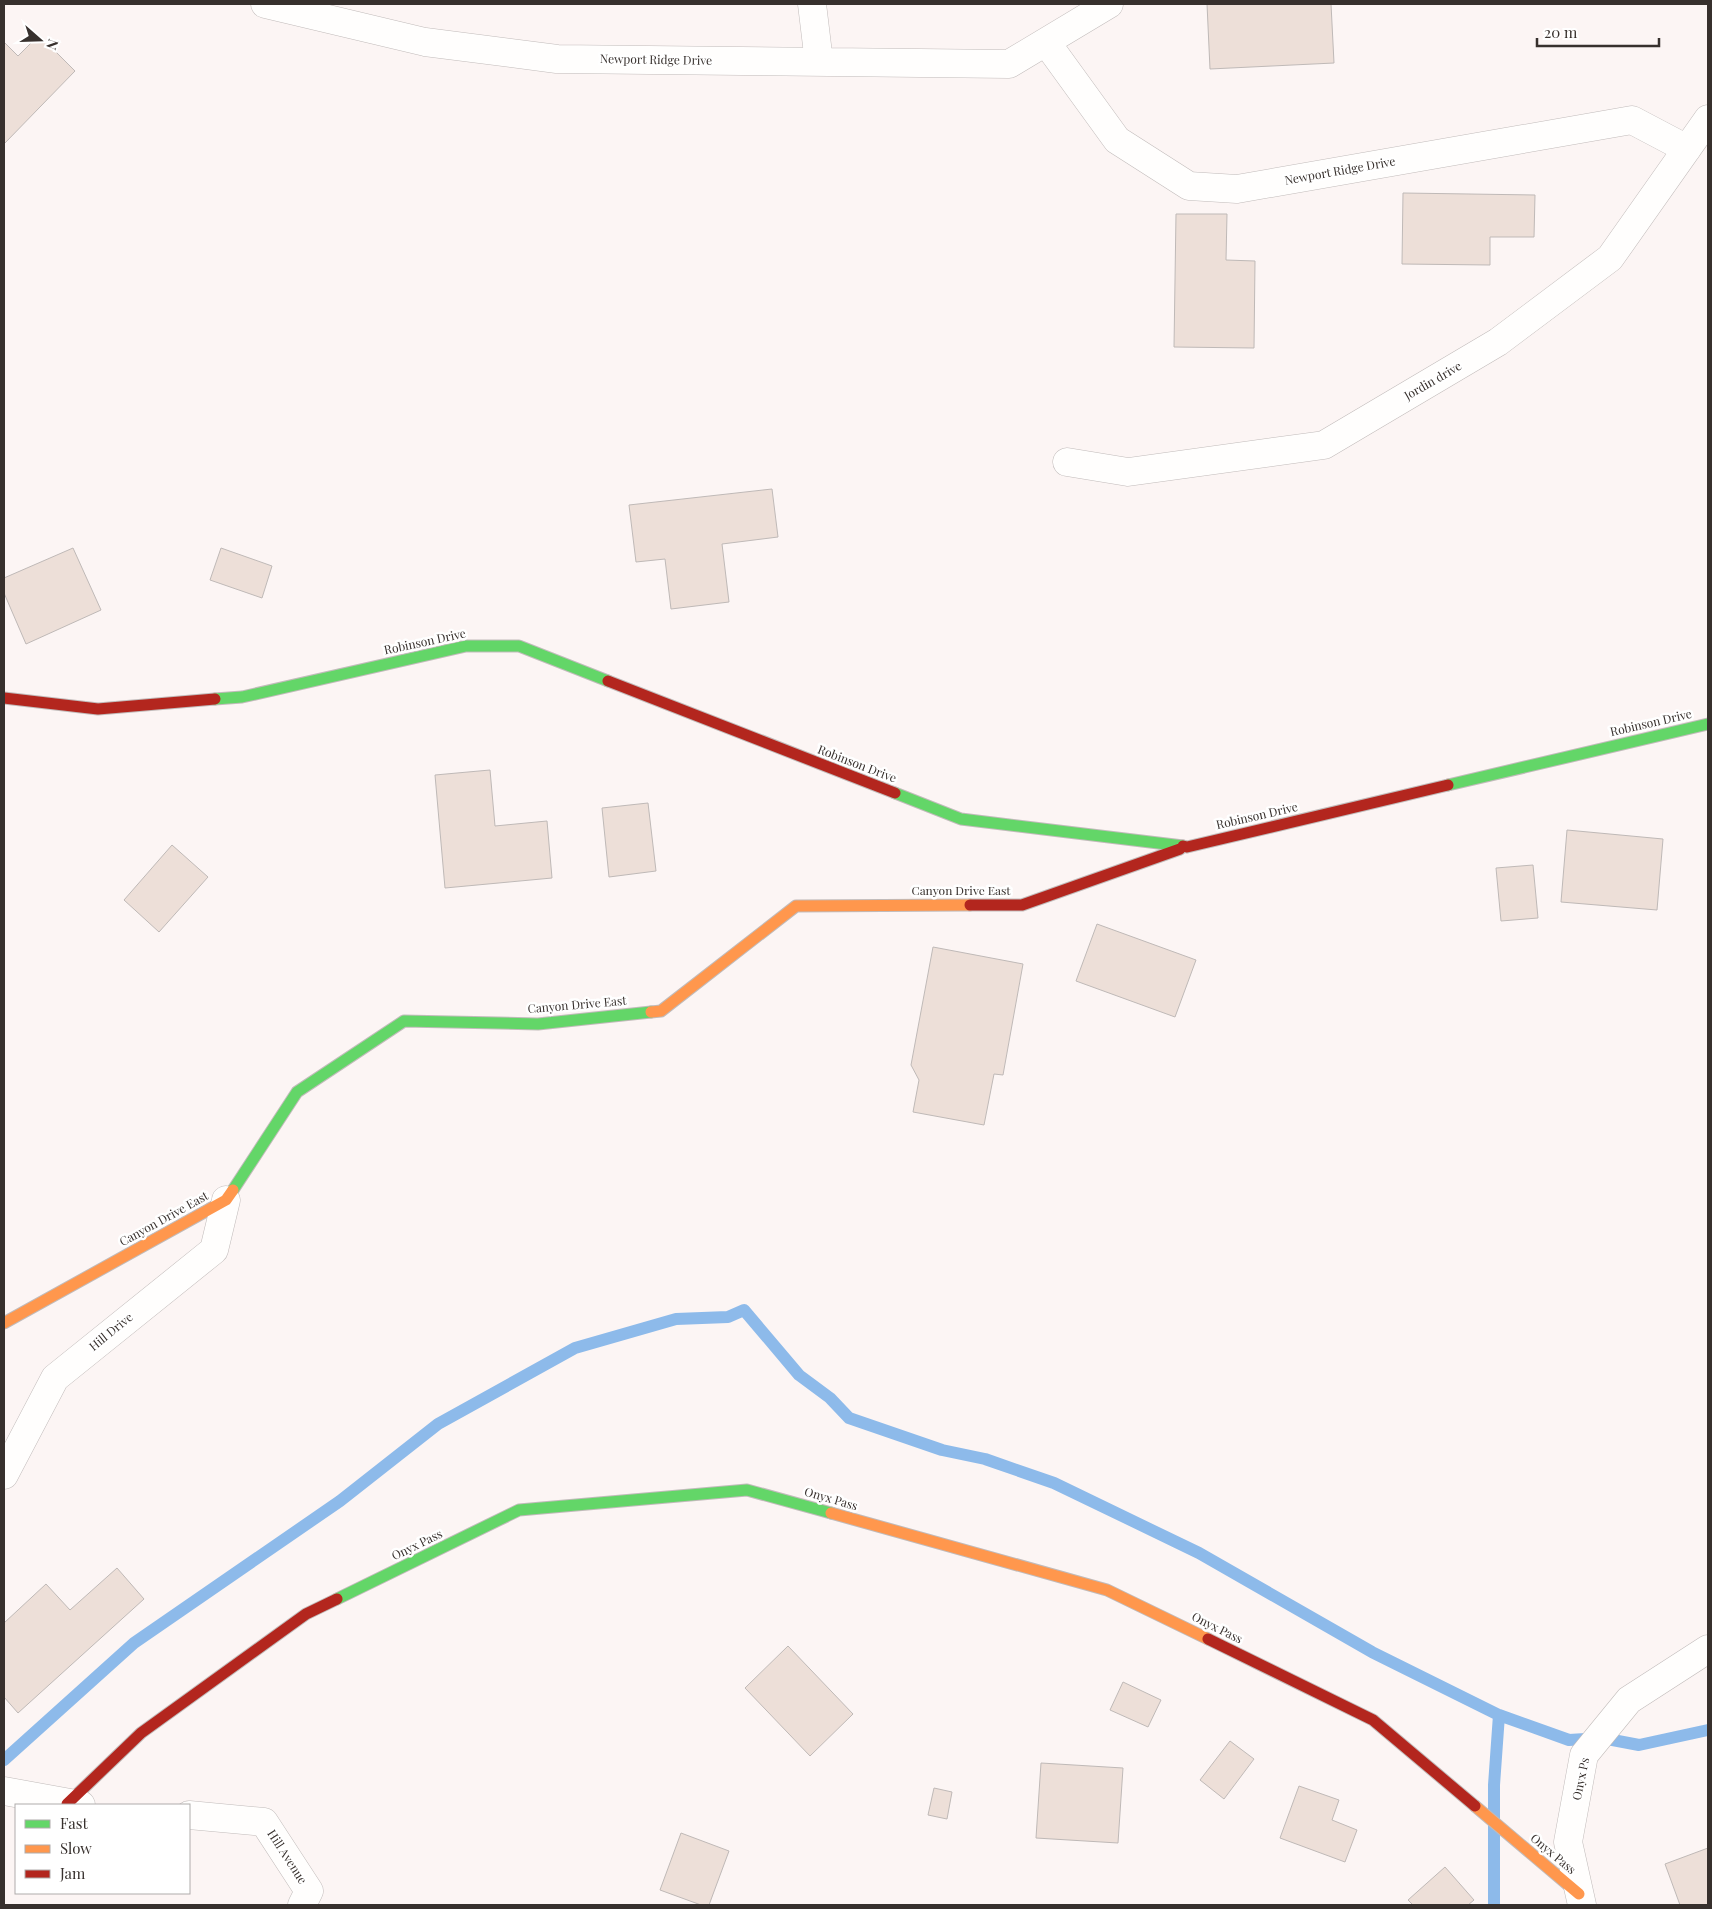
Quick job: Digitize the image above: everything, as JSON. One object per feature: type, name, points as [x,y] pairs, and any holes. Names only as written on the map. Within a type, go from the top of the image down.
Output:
[{"type":"street","name":"Newport Ridge Drive","points":[[265,4],[425,42],[556,59],[1009,64],[1109,4]]},
{"type":"street","points":[[812,4],[819,62]]},
{"type":"street","name":"Newport Ridge Drive","points":[[1046,42],[1117,140],[1189,186],[1237,189],[1632,120],[1687,150]]},
{"type":"street","name":"Jordin drive","points":[[1067,462],[1128,472],[1324,445],[1498,342],[1610,258],[1708,120]]},
{"type":"street","name":"Robinson Drive","points":[[4,698],[98,709],[242,697],[466,646],[519,646],[961,819],[1187,847],[1708,724]]},
{"type":"street","name":"Canyon Drive East","points":[[4,1323],[226,1200],[297,1092],[404,1021],[538,1024],[660,1010],[796,906],[1022,905],[1187,847]]},
{"type":"street","name":"Hill Drive","points":[[4,1475],[55,1378],[214,1250],[226,1200]]},
{"type":"street","name":"Onyx Pass","points":[[75,1804],[141,1733],[306,1614],[519,1510],[747,1490],[1107,1590],[1372,1720],[1580,1899]]},
{"type":"street","name":"Onyx Ps","points":[[1580,1899],[1568,1842],[1584,1755],[1629,1700],[1708,1648]]},
{"type":"street","points":[[4,1791],[69,1804]]},
{"type":"street","name":"Hill Avenue","points":[[190,1815],[264,1822],[309,1891],[302,1905]]},
{"type":"building","points":[[1207,4],[1331,4],[1334,63],[1210,69]]},
{"type":"building","points":[[39,35],[75,71],[4,144],[4,42],[18,56]]},
{"type":"building","points":[[1403,193],[1535,195],[1534,237],[1490,237],[1490,265],[1402,264]]},
{"type":"building","points":[[1176,214],[1227,214],[1226,260],[1255,261],[1254,348],[1174,347]]},
{"type":"building","points":[[772,489],[778,537],[722,544],[729,602],[671,609],[665,559],[636,562],[629,505]]},
{"type":"building","points":[[73,548],[101,610],[26,644],[4,593],[4,578]]},
{"type":"building","points":[[221,548],[272,566],[262,598],[210,580]]},
{"type":"building","points":[[490,770],[495,826],[547,821],[552,878],[445,888],[435,775]]},
{"type":"building","points":[[648,803],[656,871],[609,877],[602,808]]},
{"type":"building","points":[[1567,830],[1663,839],[1657,910],[1561,902]]},
{"type":"building","points":[[172,845],[208,877],[159,932],[124,900]]},
{"type":"building","points":[[1533,865],[1538,918],[1501,921],[1496,868]]},
{"type":"building","points":[[1097,924],[1196,960],[1175,1017],[1076,981]]},
{"type":"building","points":[[933,947],[1023,964],[1003,1075],[994,1074],[984,1125],[913,1112],[919,1080],[911,1065]]},
{"type":"building","points":[[117,1568],[144,1599],[18,1713],[4,1697],[4,1623],[46,1584],[70,1610]]},
{"type":"building","points":[[788,1646],[853,1714],[810,1756],[745,1688]]},
{"type":"building","points":[[1123,1682],[1161,1700],[1148,1727],[1110,1710]]},
{"type":"building","points":[[1230,1741],[1254,1759],[1224,1799],[1200,1780]]},
{"type":"building","points":[[1041,1763],[1123,1768],[1118,1843],[1036,1838]]},
{"type":"building","points":[[1299,1786],[1339,1800],[1332,1820],[1357,1830],[1345,1862],[1280,1838]]},
{"type":"building","points":[[934,1788],[952,1792],[947,1819],[928,1815]]},
{"type":"building","points":[[681,1833],[729,1851],[709,1905],[701,1905],[660,1890]]},
{"type":"building","points":[[1708,1848],[1708,1905],[1680,1905],[1665,1864]]},
{"type":"building","points":[[1445,1867],[1474,1900],[1468,1905],[1413,1905],[1408,1900]]},
{"type":"waterway","points":[[4,1760],[134,1643],[340,1501],[438,1424],[575,1348],[676,1319],[728,1317],[744,1310],[799,1375],[830,1398],[849,1418],[942,1450],[985,1459],[1054,1483],[1199,1553],[1372,1652],[1499,1715],[1569,1740],[1602,1738],[1639,1745],[1708,1730]]},
{"type":"waterway","points":[[1494,1905],[1494,1785],[1499,1715]]},
{"type":"traffic: fast","points":[[215,699],[242,697],[466,646],[519,646],[608,681]]},
{"type":"traffic: fast","points":[[1448,785],[1708,724]]},
{"type":"traffic: fast","points":[[895,793],[961,819],[1183,846]]},
{"type":"traffic: fast","points":[[233,1190],[297,1092],[404,1021],[538,1024],[651,1012]]},
{"type":"traffic: fast","points":[[337,1599],[519,1510],[747,1490],[831,1513]]},
{"type":"traffic: slow","points":[[651,1012],[661,1011],[796,906],[970,905]]},
{"type":"traffic: slow","points":[[4,1323],[226,1200],[233,1190]]},
{"type":"traffic: slow","points":[[831,1513],[1107,1590],[1208,1639]]},
{"type":"traffic: slow","points":[[1475,1806],[1579,1894]]},
{"type":"traffic: jam","points":[[608,681],[895,793]]},
{"type":"traffic: jam","points":[[4,698],[98,709],[215,699]]},
{"type":"traffic: jam","points":[[1183,846],[1187,847],[1448,785]]},
{"type":"traffic: jam","points":[[970,905],[1022,905],[1180,849]]},
{"type":"traffic: jam","points":[[67,1804],[141,1733],[306,1614],[337,1599]]},
{"type":"traffic: jam","points":[[1208,1639],[1373,1720],[1475,1806]]}]
